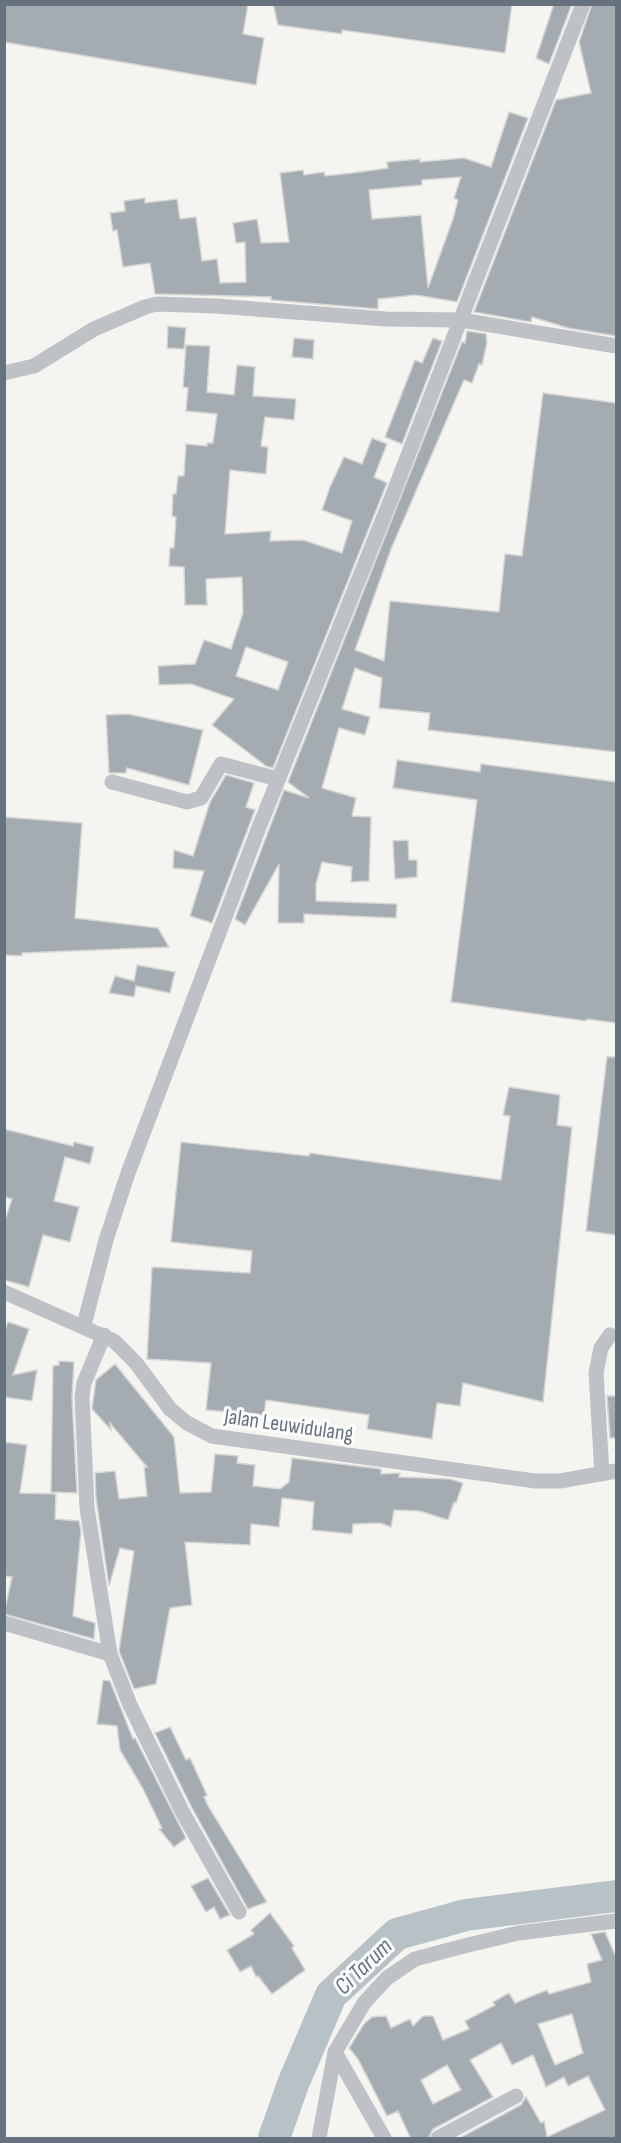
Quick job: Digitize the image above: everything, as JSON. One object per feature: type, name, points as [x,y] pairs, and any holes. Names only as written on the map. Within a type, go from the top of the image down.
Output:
[{"type":"street","points":[[84,1325],[106,1240],[128,1173],[278,779],[391,499],[583,4]]},
{"type":"street","points":[[4,373],[34,366],[94,329],[157,304],[216,306],[387,319],[456,331],[616,346]]},
{"type":"street","points":[[112,782],[187,802],[201,798],[215,769],[221,764],[278,779]]},
{"type":"street","name":"Jalan Leuwidulang","points":[[4,1292],[104,1335],[136,1363],[170,1409],[187,1424],[228,1441],[535,1481],[560,1481],[609,1473]]},
{"type":"street","points":[[104,1335],[84,1383],[82,1397],[87,1508],[110,1654],[130,1705],[177,1802],[239,1912]]},
{"type":"street","points":[[609,1473],[596,1373],[601,1348],[610,1335]]},
{"type":"street","points":[[4,1623],[110,1654]]},
{"type":"street","points":[[319,2139],[335,2052],[364,2003],[387,1978],[415,1959],[518,1934],[616,1921]]},
{"type":"street","points":[[335,2052],[384,2139]]},
{"type":"street","points":[[438,2139],[516,2096]]},
{"type":"building","points":[[4,4],[248,4],[243,34],[264,38],[256,85],[4,42]]},
{"type":"building","points":[[273,4],[512,4],[505,53],[342,30],[342,34],[278,25]]},
{"type":"building","points":[[554,4],[572,4],[549,64],[536,58]]},
{"type":"building","points":[[592,4],[616,4],[616,336],[568,328],[532,317],[531,322],[474,312],[556,100],[591,93],[579,42]]},
{"type":"building","points":[[509,112],[528,118],[457,302],[416,295],[378,299],[378,309],[271,300],[271,297],[155,294],[150,263],[123,267],[117,230],[113,231],[110,213],[125,211],[124,201],[145,198],[145,203],[177,199],[180,219],[196,217],[202,261],[217,259],[220,283],[246,282],[245,242],[236,243],[233,223],[257,219],[261,243],[289,242],[280,173],[303,170],[304,175],[324,172],[325,176],[388,168],[387,162],[420,159],[420,162],[464,158],[491,167]],"holes":[[[461,177],[454,198],[458,200],[453,219],[428,288],[421,215],[372,219],[369,190],[422,185],[422,180]]]},
{"type":"building","points":[[168,326],[186,328],[184,349],[167,348]]},
{"type":"building","points":[[467,331],[486,334],[487,343],[482,365],[479,364],[472,383],[464,380],[391,549],[355,650],[384,661],[390,601],[499,612],[505,554],[522,556],[543,393],[616,403],[616,752],[428,730],[430,713],[379,708],[382,678],[355,668],[342,709],[370,717],[365,735],[339,728],[322,788],[356,798],[352,816],[371,817],[369,881],[351,882],[352,867],[322,862],[316,884],[316,901],[397,904],[396,918],[304,914],[304,923],[278,923],[279,864],[245,925],[235,919],[284,790],[309,798],[288,782],[462,342],[465,343]]},
{"type":"building","points":[[294,338],[314,340],[313,359],[292,357]]},
{"type":"building","points":[[433,338],[442,341],[402,444],[385,437],[415,360],[422,363]]},
{"type":"building","points":[[186,345],[210,346],[207,392],[234,395],[237,365],[255,367],[253,396],[296,399],[294,420],[265,417],[261,446],[268,447],[266,474],[230,470],[225,534],[271,531],[270,541],[303,540],[342,553],[352,521],[322,510],[330,487],[344,457],[362,464],[372,438],[387,444],[374,477],[387,483],[273,768],[266,766],[212,725],[234,699],[191,684],[159,685],[158,666],[195,664],[204,640],[231,649],[243,613],[242,577],[206,579],[207,605],[185,605],[184,567],[169,566],[170,548],[174,548],[176,517],[172,516],[173,494],[176,494],[178,476],[184,476],[186,444],[207,446],[207,443],[213,443],[217,414],[186,411],[188,388],[183,387]],"holes":[[[246,647],[288,662],[278,690],[236,676]]]},
{"type":"building","points":[[128,714],[203,730],[189,785],[127,768],[126,773],[109,773],[106,715]]},
{"type":"building","points":[[397,760],[480,772],[481,764],[616,782],[616,1023],[587,1019],[586,1021],[451,1002],[477,800],[393,788]]},
{"type":"building","points":[[226,775],[254,783],[246,807],[255,810],[212,923],[190,916],[204,871],[173,868],[174,850],[193,856],[210,802]]},
{"type":"building","points":[[4,817],[82,823],[75,918],[158,928],[169,947],[22,953],[22,956],[4,955]]},
{"type":"building","points":[[408,840],[409,860],[417,860],[417,877],[395,879],[393,841]]},
{"type":"building","points":[[137,965],[175,972],[170,993],[136,986],[134,997],[109,993],[115,976],[134,981]]},
{"type":"building","points":[[607,1057],[616,1057],[616,1235],[586,1231]]},
{"type":"building","points":[[509,1087],[560,1095],[557,1125],[572,1127],[543,1402],[463,1383],[460,1406],[437,1403],[432,1439],[367,1429],[369,1415],[266,1400],[264,1415],[206,1410],[211,1363],[147,1359],[152,1267],[250,1273],[252,1251],[171,1242],[181,1142],[309,1156],[310,1153],[501,1180],[510,1116],[503,1115]]},
{"type":"building","points":[[4,1129],[73,1146],[74,1142],[94,1147],[90,1164],[65,1157],[54,1201],[79,1207],[70,1242],[43,1235],[29,1287],[4,1280],[4,1223],[12,1199],[4,1197]]},
{"type":"building","points":[[8,1322],[29,1329],[13,1375],[37,1370],[32,1401],[4,1397],[4,1332]]},
{"type":"building","points":[[59,1361],[74,1362],[72,1397],[77,1493],[51,1492],[53,1366],[59,1365]]},
{"type":"building","points":[[115,1364],[174,1437],[180,1493],[211,1492],[215,1454],[238,1456],[237,1463],[255,1465],[253,1486],[280,1489],[289,1482],[292,1458],[381,1469],[381,1474],[400,1473],[399,1477],[450,1479],[463,1483],[456,1503],[454,1502],[448,1520],[420,1511],[394,1510],[391,1527],[380,1523],[353,1524],[352,1534],[312,1530],[314,1502],[282,1498],[279,1527],[251,1524],[250,1545],[185,1542],[192,1605],[170,1608],[156,1684],[134,1689],[119,1651],[134,1551],[120,1548],[109,1586],[96,1498],[95,1473],[115,1471],[119,1499],[147,1496],[144,1467],[147,1467],[110,1423],[111,1430],[92,1409],[96,1380]]},
{"type":"building","points":[[607,1396],[616,1396],[616,1438],[610,1438]]},
{"type":"building","points":[[4,1442],[27,1445],[20,1493],[56,1494],[55,1519],[79,1521],[81,1531],[73,1616],[95,1623],[94,1639],[4,1614],[12,1577],[4,1576]]},
{"type":"building","points":[[103,1680],[110,1681],[133,1739],[135,1738],[186,1838],[174,1847],[159,1829],[162,1828],[142,1787],[120,1750],[117,1726],[97,1724]]},
{"type":"building","points":[[170,1727],[186,1760],[190,1758],[207,1795],[204,1797],[208,1806],[267,1902],[248,1909],[192,1808],[155,1733]]},
{"type":"building","points":[[208,1878],[230,1915],[220,1919],[214,1907],[206,1912],[191,1886]]},
{"type":"building","points":[[270,1913],[294,1946],[292,1948],[305,1970],[272,1994],[258,1976],[256,1977],[251,1966],[240,1972],[227,1950],[254,1934],[251,1930]]},
{"type":"building","points":[[605,1932],[616,1957],[616,2139],[458,2139],[521,2105],[526,2097],[541,2123],[544,2121],[547,2137],[605,2110],[588,2076],[568,2086],[564,2077],[546,2087],[533,2055],[512,2065],[501,2043],[470,2060],[493,2097],[433,2129],[428,2139],[411,2139],[398,2111],[387,2116],[358,2059],[349,2048],[364,2024],[372,2017],[386,2016],[391,2028],[410,2019],[413,2026],[423,2016],[433,2016],[443,2040],[469,2029],[465,2021],[495,2005],[493,2002],[509,1993],[515,2003],[547,1990],[549,1994],[591,1982],[587,1964],[602,1960],[591,1934]],"holes":[[[572,2014],[583,2053],[555,2065],[538,2024]],[[447,2065],[461,2090],[433,2104],[421,2080]]]},
{"type":"waterway","name":"Ci Tarum","points":[[274,2138],[293,2084],[331,1995],[397,1934],[466,1915],[616,1896]]}]
